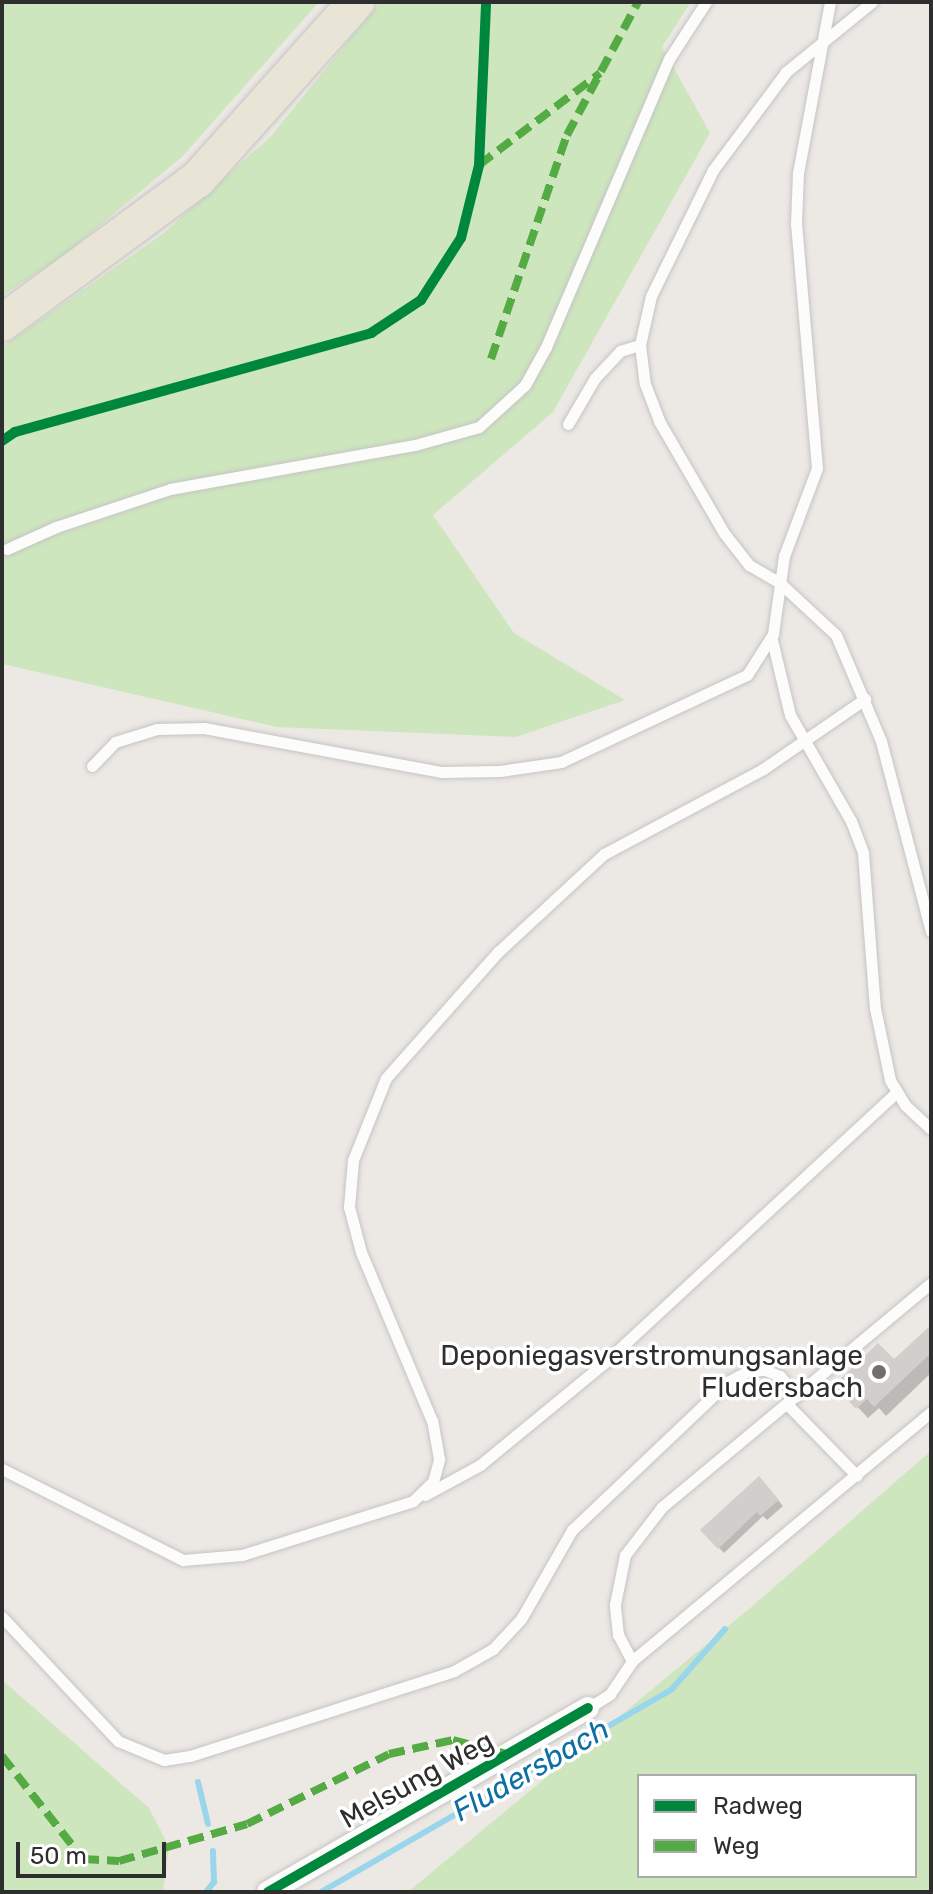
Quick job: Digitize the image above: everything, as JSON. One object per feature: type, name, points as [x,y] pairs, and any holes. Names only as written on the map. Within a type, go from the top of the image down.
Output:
[{"type":"main road","points":[[2,323],[197,180],[356,2]]},
{"type":"street","name":"Melsung Weg","points":[[268,1892],[588,1708]]},
{"type":"lane","points":[[7,549],[56,527],[170,489],[415,445],[479,427],[525,385],[546,347],[669,59],[706,2]]},
{"type":"lane","points":[[830,2],[798,173],[796,224],[817,468],[792,531],[772,638],[790,715],[851,821],[863,853],[875,1008],[897,1092],[931,1129]]},
{"type":"lane","points":[[872,2],[825,35],[786,72],[713,170],[651,296],[640,345],[645,384],[678,458],[749,565],[780,583],[836,635],[865,699],[902,811],[931,932]]},
{"type":"lane","points":[[568,424],[595,378],[620,351],[640,345]]},
{"type":"lane","points":[[92,766],[115,742],[157,729],[204,728],[442,772],[561,762],[718,693],[747,675],[772,638]]},
{"type":"lane","points":[[413,1501],[433,1482],[439,1459],[432,1421],[361,1252],[349,1207],[353,1160],[386,1078],[498,952],[604,854],[804,744],[865,699]]},
{"type":"lane","points":[[2,1469],[183,1560],[242,1555],[413,1501],[480,1465],[520,1434],[849,1142],[897,1092]]},
{"type":"lane","points":[[632,1661],[618,1635],[615,1604],[625,1555],[662,1507],[931,1283]]},
{"type":"lane","points":[[2,1617],[118,1741],[164,1760],[190,1756],[454,1671],[493,1649],[521,1619],[572,1530],[729,1381],[750,1370],[765,1370],[780,1376],[792,1400],[857,1476]]},
{"type":"lane","points":[[588,1708],[610,1694],[632,1661],[931,1412]]},
{"type":"green space","points":[[2,2],[319,2],[183,156],[64,255],[2,296]]},
{"type":"green space","points":[[380,2],[691,2],[662,47],[710,133],[553,412],[433,515],[514,633],[625,700],[516,737],[277,727],[2,664],[2,347],[164,233],[271,136]]},
{"type":"green space","points":[[931,1451],[931,1892],[408,1892],[749,1609]]},
{"type":"green space","points":[[2,1680],[149,1808],[169,1847],[163,1892],[2,1892]]},
{"type":"building","name":"Deponiegasverstromungsanlage Fludersbach","points":[[931,1325],[931,1353],[874,1407],[867,1399],[856,1409],[834,1385],[878,1343],[894,1359]]},
{"type":"building","points":[[759,1476],[779,1500],[760,1516],[757,1512],[718,1549],[700,1530]]},
{"type":"waterway","name":"Fludersbach","points":[[321,1892],[672,1689],[725,1629]]},
{"type":"waterway","points":[[198,1782],[208,1824]]},
{"type":"waterway","points":[[206,1892],[214,1882],[213,1851]]},
{"type":"marked path","points":[[491,359],[567,135],[638,2]]},
{"type":"marked path","points":[[479,165],[600,73]]},
{"type":"marked path","points":[[2,1756],[83,1859],[119,1861],[247,1824],[389,1754],[453,1740],[507,1754]]},
{"type":"cycle path","points":[[2,441],[15,432],[371,333],[421,300],[461,238],[479,165],[486,2]]},
{"type":"cycle path","points":[[268,1892],[588,1708]]},
{"type":"place","name":"Deponiegasverstromungsanlage Fludersbach","points":[[879,1372]]}]
